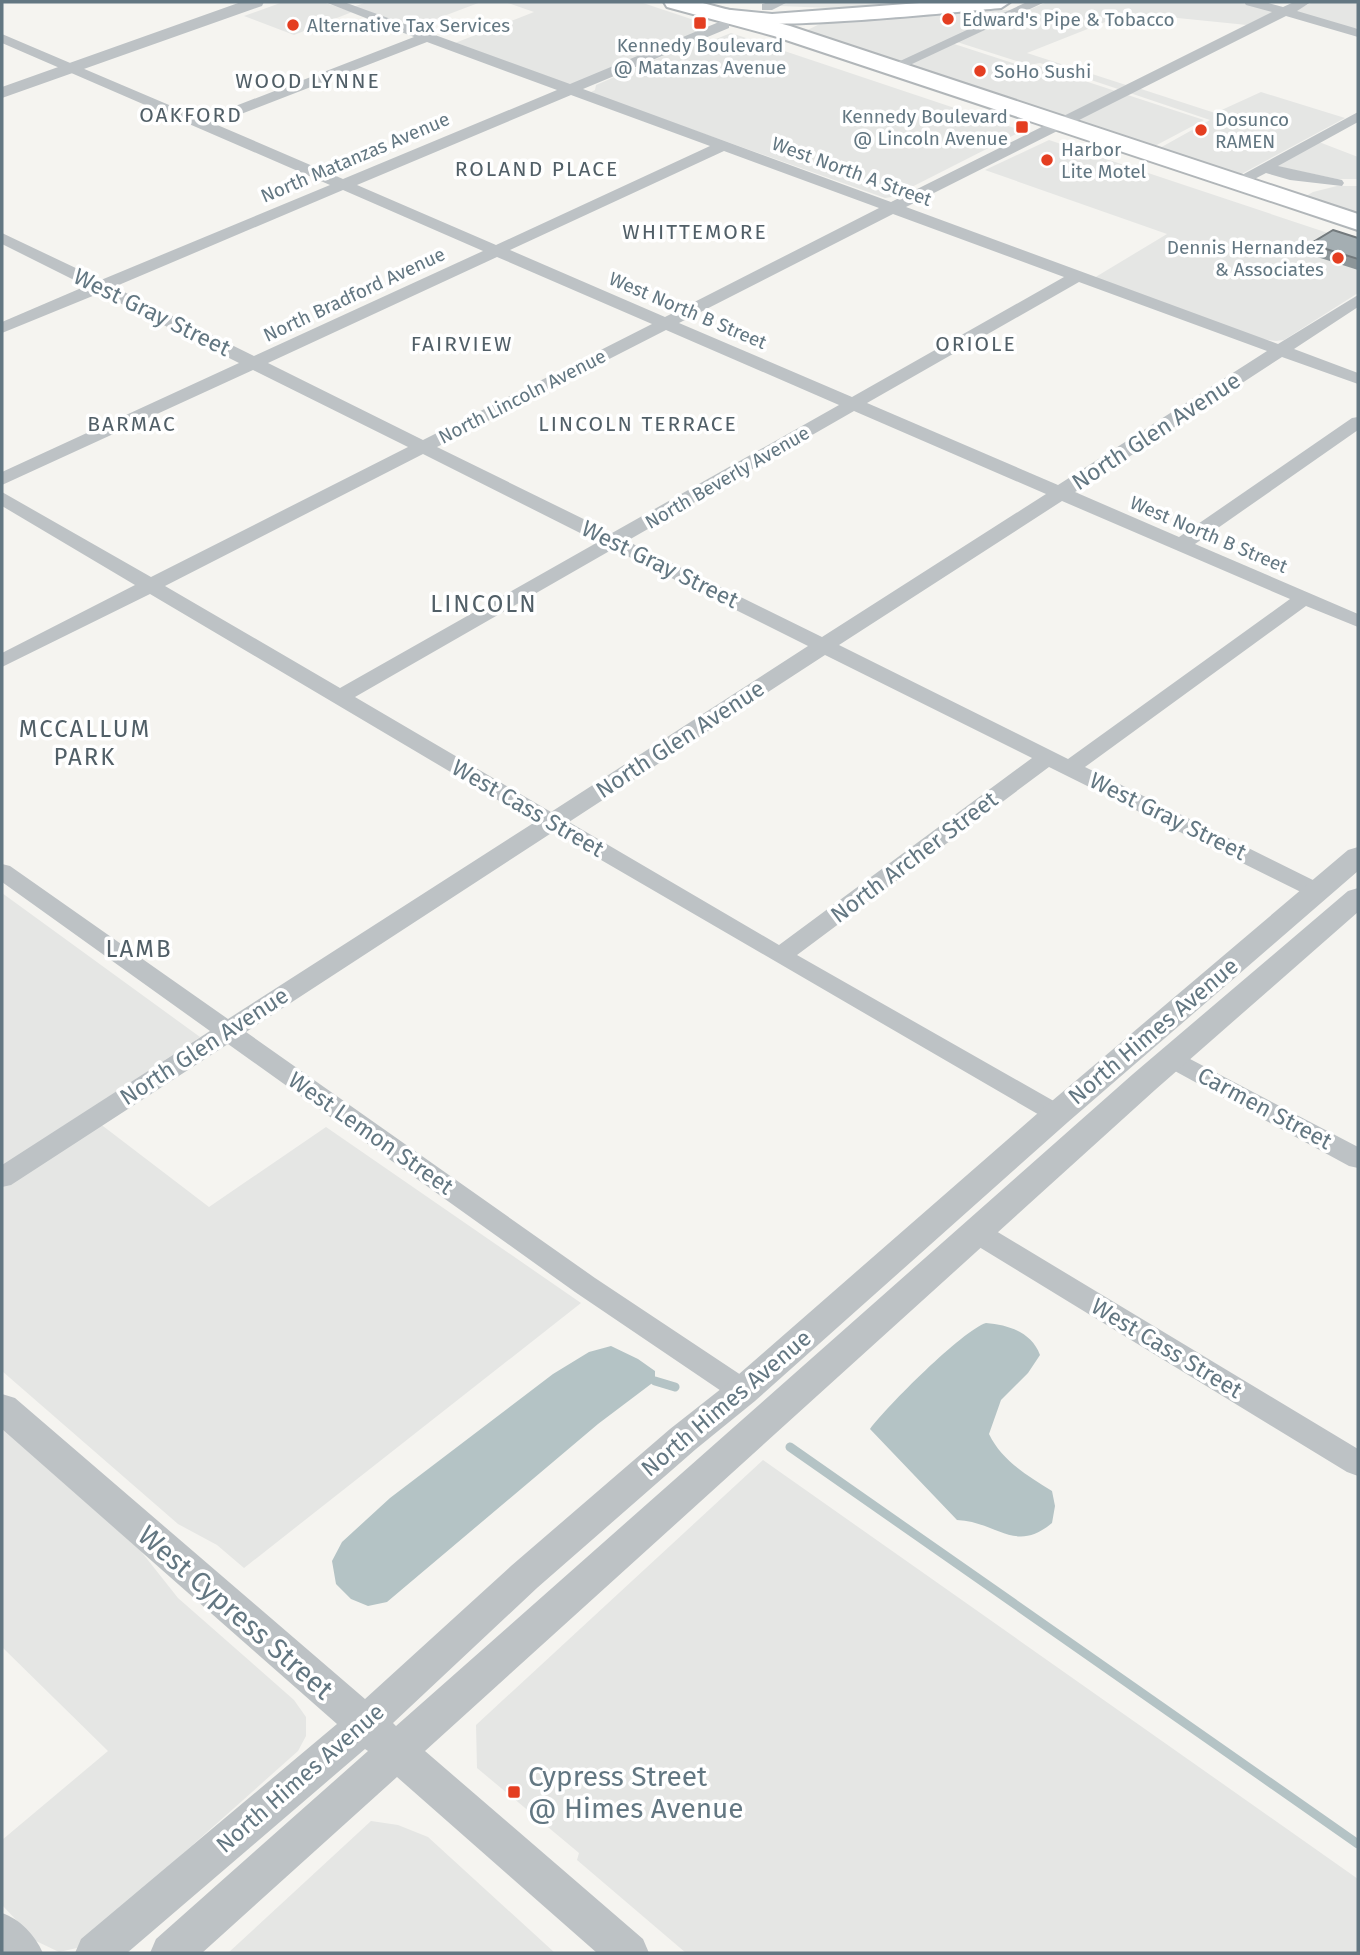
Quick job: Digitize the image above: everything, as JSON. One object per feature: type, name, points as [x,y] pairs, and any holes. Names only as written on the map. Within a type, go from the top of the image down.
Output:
[{"type":"main road","points":[[675,2],[782,31],[892,68],[1358,237]]},
{"type":"main road","points":[[719,13],[772,20],[1001,2]]},
{"type":"main road","points":[[719,13],[774,5],[856,12]]},
{"type":"main road","points":[[719,13],[1051,127],[1237,182],[1358,222]]},
{"type":"street","points":[[2,93],[256,2]]},
{"type":"street","name":"West North A Street","points":[[332,2],[1358,379]]},
{"type":"street","points":[[892,68],[1038,2]]},
{"type":"street","points":[[1251,2],[1358,33]]},
{"type":"street","name":"North Lincoln Avenue","points":[[2,661],[1051,127],[1304,2]]},
{"type":"street","name":"North Matanzas Avenue","points":[[2,328],[571,89],[719,13]]},
{"type":"street","points":[[202,124],[427,37]]},
{"type":"street","name":"West North B Street","points":[[2,38],[1358,621]]},
{"type":"street","points":[[1237,182],[1358,116]]},
{"type":"street","name":"North Bradford Avenue","points":[[2,479],[723,146]]},
{"type":"street","points":[[1264,167],[1290,175],[1344,182],[1307,190],[1290,199]]},
{"type":"street","name":"West Gray Street","points":[[2,238],[1317,891]]},
{"type":"street","name":"North Beverly Avenue","points":[[339,697],[1078,276]]},
{"type":"street","name":"North Glen Avenue","points":[[2,1178],[1358,300]]},
{"type":"street","points":[[1181,545],[1358,422]]},
{"type":"street","name":"West Cass Street","points":[[2,498],[780,956],[1056,1114]]},
{"type":"street","points":[[1070,768],[1304,598]]},
{"type":"street","name":"North Archer Street","points":[[780,956],[1048,757]]},
{"type":"street","name":"North Himes Avenue","points":[[96,1953],[365,1724],[534,1568],[683,1439],[743,1391],[1056,1114],[1358,856]]},
{"type":"street","name":"West Lemon Street","points":[[2,871],[628,1315],[743,1391]]},
{"type":"street","points":[[1218,1016],[1221,997],[1313,916],[1317,891]]},
{"type":"street","name":"North Himes Avenue","points":[[171,1953],[1218,1016],[1356,897]]},
{"type":"street","name":"Carmen Street","points":[[1171,1058],[1358,1159]]},
{"type":"street","points":[[976,1232],[976,1214],[1044,1149],[1056,1114]]},
{"type":"street","name":"West Cass Street","points":[[976,1232],[1358,1464]]},
{"type":"street","points":[[725,1456],[733,1421],[885,1288],[876,1273]]},
{"type":"street","name":"West Cypress Street","points":[[2,1408],[628,1953]]},
{"type":"street","points":[[2,1929],[24,1953]]},
{"type":"shaded area","name":"Alternative Tax Services","points":[[283,2],[323,2],[352,12],[294,35],[244,16]]},
{"type":"shaded area","points":[[367,2],[481,2],[412,28],[353,7]]},
{"type":"shaded area","points":[[505,2],[640,2],[700,22],[705,28],[578,84],[568,84],[455,43],[534,12]]},
{"type":"shaded area","points":[[789,2],[963,2],[856,9],[780,6]]},
{"type":"shaded area","points":[[1047,2],[1240,2],[1274,12],[1247,25],[1128,13],[1027,53],[1126,85],[1118,89],[1040,63],[1029,65],[957,42]]},
{"type":"shaded area","points":[[1313,2],[1358,2],[1358,27],[1354,29],[1294,11]]},
{"type":"shaded area","points":[[1012,10],[945,41],[1028,68],[1036,65],[1204,120],[1153,147],[803,32],[820,24]]},
{"type":"shaded area","points":[[731,33],[1020,132],[892,197],[885,198],[589,93],[595,90],[596,85],[693,43],[711,41]]},
{"type":"shaded area","points":[[1138,88],[1215,113],[1261,92],[1345,118],[1236,177],[1158,149],[1210,120],[1130,93]]},
{"type":"shaded area","points":[[1049,140],[1358,243],[1358,293],[1284,340],[1276,341],[1261,339],[1094,278],[1167,234],[985,170]]},
{"type":"shaded area","points":[[1319,142],[1358,157],[1358,179],[1337,179],[1275,166]]},
{"type":"shaded area","points":[[1337,186],[1358,186],[1358,218],[1301,199],[1313,192]]},
{"type":"shaded area","points":[[2,893],[200,1037],[2,1166]]},
{"type":"shaded area","points":[[99,1123],[209,1207],[326,1127],[581,1303],[244,1568],[217,1545],[178,1524],[2,1371],[2,1187]]},
{"type":"shaded area","points":[[986,1323],[1003,1326],[1026,1336],[1040,1355],[1028,1373],[1001,1400],[989,1434],[1008,1460],[1052,1491],[1055,1506],[1052,1523],[1027,1536],[1006,1534],[957,1520],[870,1429],[943,1354],[960,1339]]},
{"type":"shaded area","points":[[611,1346],[655,1371],[655,1381],[598,1424],[387,1602],[368,1606],[351,1599],[336,1584],[332,1561],[342,1542],[390,1498],[553,1374],[589,1352]]},
{"type":"shaded area","points":[[2,1428],[140,1550],[178,1598],[294,1700],[306,1717],[306,1736],[298,1751],[77,1948],[59,1952],[36,1941],[2,1905],[2,1840],[108,1751],[2,1647]]},
{"type":"shaded area","points":[[763,1460],[1358,1879],[1358,1953],[686,1953],[577,1860],[579,1853],[477,1768],[476,1725]]},
{"type":"shaded area","points":[[371,1821],[398,1825],[428,1837],[555,1953],[228,1953]]},
{"type":"building","points":[[1333,230],[1358,238],[1358,259],[1310,244]]},
{"type":"waterway","points":[[655,1381],[675,1387]]},
{"type":"waterway","points":[[790,1447],[1358,1844]]},
{"type":"place","name":"Edward's Pipe & Tobacco","points":[[948,19]]},
{"type":"place","name":"Kennedy Boulevard @ Matanzas Avenue","points":[[700,23]]},
{"type":"place","name":"Alternative Tax Services","points":[[293,25]]},
{"type":"place","name":"SoHo Sushi","points":[[980,71]]},
{"type":"place","name":"Kennedy Boulevard @ Lincoln Avenue","points":[[1022,127]]},
{"type":"place","name":"Dosunco RAMEN","points":[[1201,130]]},
{"type":"place","name":"Harbor Lite Motel","points":[[1047,160]]},
{"type":"place","name":"Dennis Hernandez & Associates","points":[[1338,258]]},
{"type":"place","name":"Cypress Street @ Himes Avenue","points":[[514,1792]]},
{"type":"district","name":"WOOD LYNNE","points":[[308,81]]},
{"type":"district","name":"OAKFORD","points":[[191,115]]},
{"type":"district","name":"ROLAND PLACE","points":[[537,169]]},
{"type":"district","name":"WHITTEMORE","points":[[695,232]]},
{"type":"district","name":"FAIRVIEW","points":[[462,344]]},
{"type":"district","name":"ORIOLE","points":[[976,344]]},
{"type":"district","name":"BARMAC","points":[[132,424]]},
{"type":"district","name":"LINCOLN TERRACE","points":[[638,424]]},
{"type":"district","name":"LINCOLN","points":[[484,604]]},
{"type":"district","name":"MCCALLUM PARK","points":[[85,743]]},
{"type":"district","name":"LAMB","points":[[139,949]]}]
